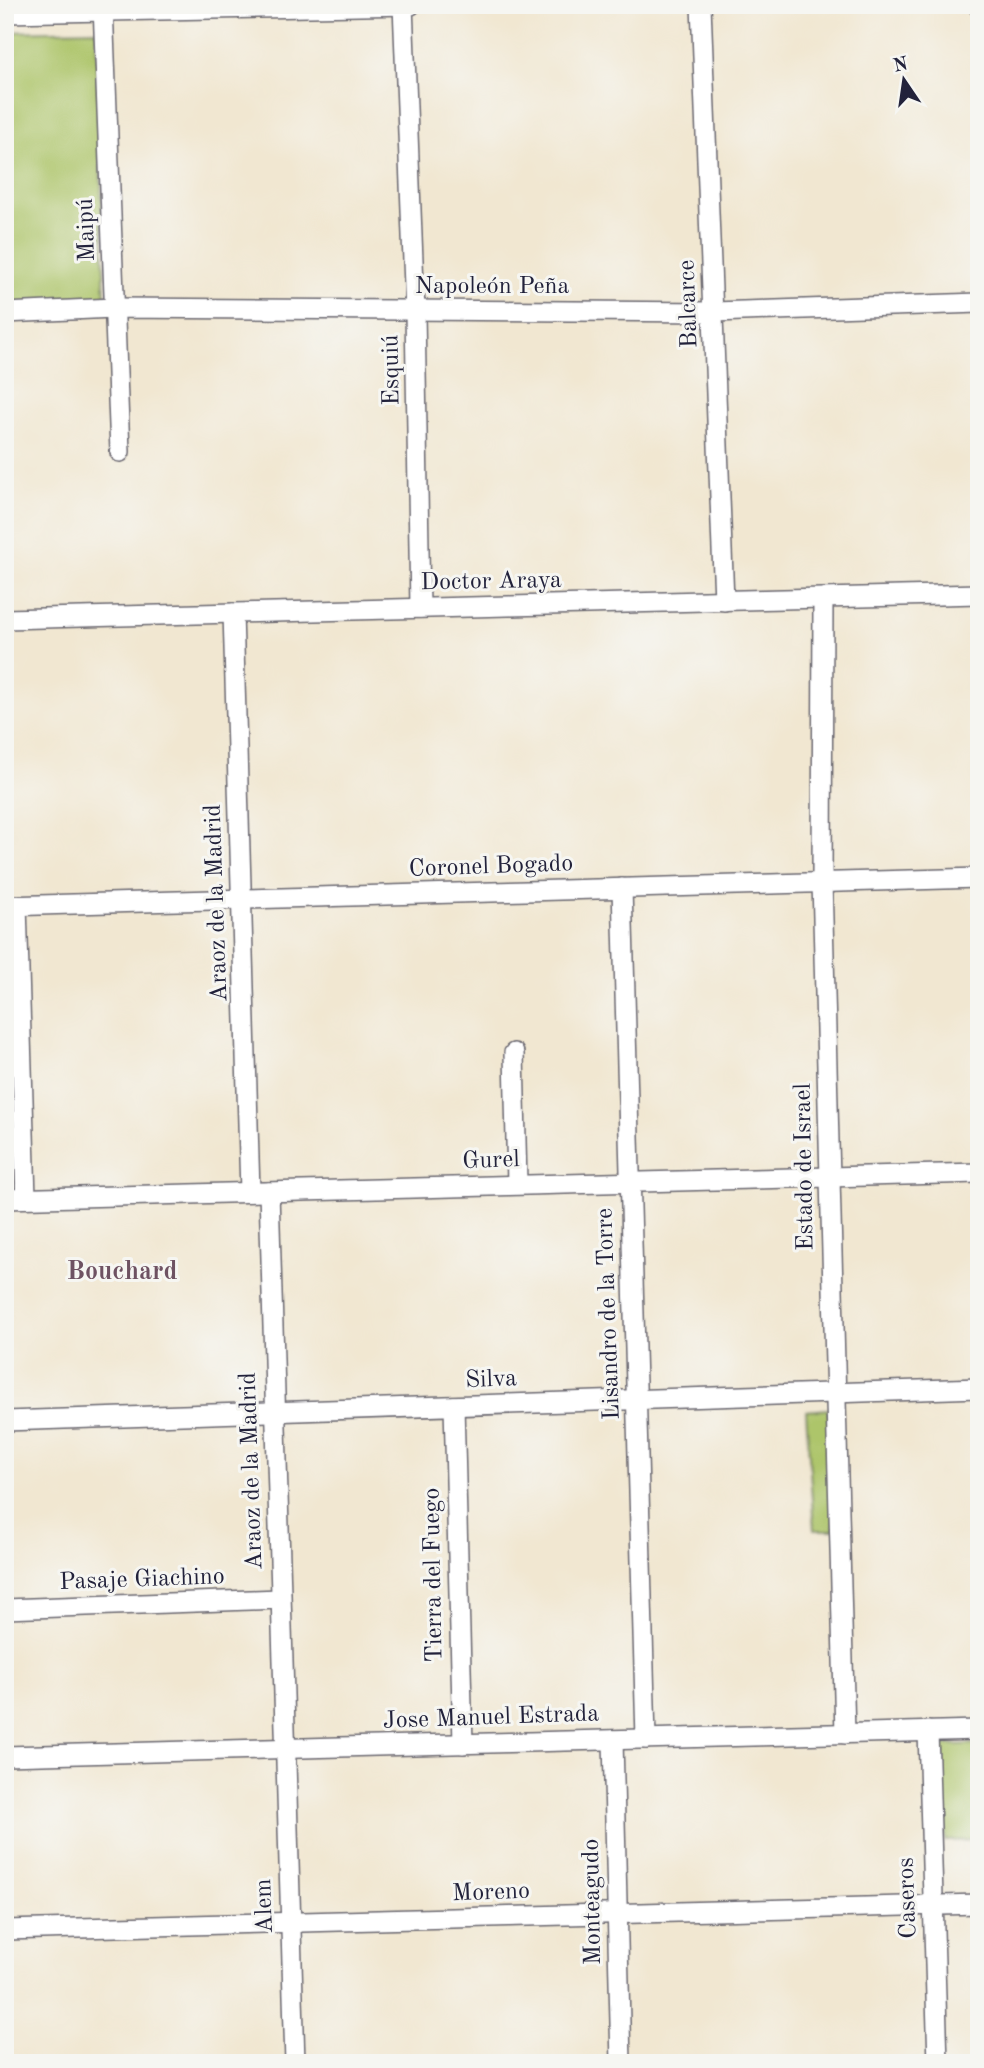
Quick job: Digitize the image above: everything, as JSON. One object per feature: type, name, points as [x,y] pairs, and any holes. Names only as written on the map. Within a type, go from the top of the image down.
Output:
[{"type":"street","name":"Esquiú","points":[[403,5],[415,312],[421,608]]},
{"type":"street","points":[[5,13],[103,8],[411,5]]},
{"type":"street","name":"Balcarce","points":[[701,5],[724,601]]},
{"type":"street","name":"Maipú","points":[[103,8],[120,453]]},
{"type":"street","name":"Napoleón Peña","points":[[5,313],[114,308],[713,312],[979,303]]},
{"type":"street","name":"Doctor Araya","points":[[5,619],[979,594]]},
{"type":"street","name":"Estado de Israel","points":[[823,598],[822,882],[845,1734]]},
{"type":"street","name":"Araoz de la Madrid","points":[[233,613],[241,899],[275,1412],[285,1748]]},
{"type":"street","name":"Coronel Bogado","points":[[11,905],[979,878]]},
{"type":"street","name":"Lisandro de la Torre","points":[[622,888],[646,1739]]},
{"type":"street","points":[[11,905],[26,1198]]},
{"type":"street","points":[[514,1053],[517,1184]]},
{"type":"street","name":"Gurel","points":[[5,1199],[979,1173]]},
{"type":"street","name":"Silva","points":[[5,1421],[979,1388]]},
{"type":"street","name":"Tierra del Fuego","points":[[454,1406],[463,1744]]},
{"type":"street","name":"Pasaje Giachino","points":[[5,1609],[280,1599]]},
{"type":"street","name":"Jose Manuel Estrada","points":[[5,1756],[979,1730]]},
{"type":"street","name":"Caseros","points":[[928,1731],[938,2063]]},
{"type":"street","name":"Monteagudo","points":[[613,1740],[621,2063]]},
{"type":"street","name":"Alem","points":[[285,1748],[295,2063]]},
{"type":"street","name":"Moreno","points":[[5,1930],[979,1904]]},
{"type":"green space","points":[[96,30],[105,303],[5,304],[5,32]]},
{"type":"green space","points":[[828,1409],[834,1530],[814,1530],[806,1411]]},
{"type":"green space","points":[[979,1744],[979,1840],[945,1841],[942,1745]]},
{"type":"district","name":"Bouchard","points":[[122,1272]]}]
